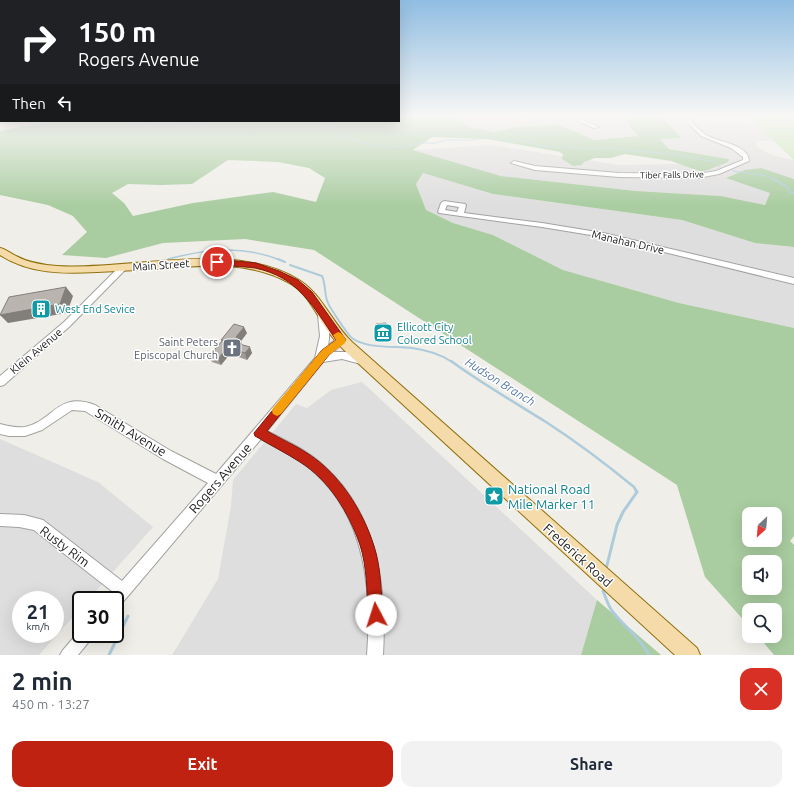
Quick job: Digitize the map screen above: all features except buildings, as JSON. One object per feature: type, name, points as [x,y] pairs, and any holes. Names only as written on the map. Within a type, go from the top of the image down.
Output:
[{"type":"main road","name":"Main Street","points":[[0,251],[19,263],[46,269],[75,271],[217,262],[256,266],[276,272],[303,287],[342,340]]},
{"type":"main road","name":"Frederick Road","points":[[342,340],[364,362],[690,655]]},
{"type":"street","name":"Tiber Falls Drive","points":[[514,163],[535,168],[619,175],[698,176],[717,173],[746,161],[746,157],[742,152],[727,146]]},
{"type":"street","name":"Manahan Drive","points":[[460,214],[603,235],[794,281]]},
{"type":"street","name":"Klein Avenue","points":[[0,382],[67,324],[123,268]]},
{"type":"street","points":[[318,307],[322,316],[324,331],[324,346],[319,361]]},
{"type":"street","name":"Rogers Avenue","points":[[122,591],[259,433],[329,349],[342,340]]},
{"type":"street","points":[[319,361],[329,356],[342,354],[364,362]]},
{"type":"street","name":"Smith Avenue","points":[[0,430],[16,434],[25,433],[67,407],[82,405],[91,408],[167,455],[217,481]]},
{"type":"street","points":[[259,433],[289,448],[320,470],[337,488],[354,515],[367,546],[373,579],[376,615],[375,655]]},
{"type":"street","name":"Rusty Rim","points":[[0,520],[25,520],[38,525],[114,591]]},
{"type":"street","points":[[68,655],[78,643]]},
{"type":"shaded area","points":[[494,146],[619,165],[683,164],[702,172],[729,159],[669,149],[666,146],[756,146],[771,155],[794,160],[794,179],[761,168],[727,178],[771,193],[765,205],[721,196],[636,191],[501,176],[413,150]]},
{"type":"shaded area","points":[[423,173],[493,194],[682,220],[755,243],[794,247],[794,328],[679,303],[563,270],[493,235],[453,223],[426,210],[416,184]]},
{"type":"shaded area","points":[[362,382],[597,600],[581,655],[172,655],[218,579],[231,506],[233,480],[296,404],[307,408],[331,390]]},
{"type":"shaded area","points":[[0,439],[98,482],[153,527],[96,591],[72,591],[72,618],[64,627],[64,591],[12,591],[12,643],[50,643],[39,655],[0,655]]},
{"type":"green space","points":[[0,146],[419,146],[413,150],[501,176],[636,191],[721,196],[765,205],[770,193],[726,178],[745,170],[761,168],[794,179],[794,247],[755,243],[682,220],[493,194],[423,173],[416,184],[426,210],[453,223],[493,235],[563,270],[679,303],[794,328],[794,536],[790,541],[794,545],[794,655],[774,655],[764,643],[782,643],[782,603],[742,603],[742,618],[705,577],[677,485],[314,250],[245,239],[163,243],[106,258],[62,255],[87,232],[73,216],[48,205],[0,195]],"holes":[[[228,160],[278,162],[309,168],[325,178],[316,202],[273,192],[193,203],[133,216],[124,203],[112,193],[128,184],[192,184]]]},
{"type":"green space","points":[[524,146],[666,146],[669,149],[729,159],[728,162],[702,172],[671,161],[625,154],[611,158],[595,158],[584,162],[581,165],[573,166],[562,159],[563,155],[560,152]]},
{"type":"green space","points":[[779,146],[794,146],[794,160]]},
{"type":"green space","points":[[597,600],[661,655],[581,655]]},
{"type":"waterway","points":[[381,146],[399,147],[408,146]]},
{"type":"waterway","points":[[540,146],[590,149],[612,148],[630,151],[663,153],[711,161],[717,163],[720,167]]},
{"type":"waterway","points":[[733,171],[767,176],[771,178]]},
{"type":"waterway","points":[[771,178],[787,187],[790,192],[794,193]]},
{"type":"waterway","name":"Hudson Branch","points":[[168,259],[210,251],[238,250],[266,255],[280,260]]},
{"type":"waterway","name":"Hudson Branch","points":[[278,259],[285,262]]},
{"type":"waterway","name":"Hudson Branch","points":[[290,265],[322,276],[328,303],[347,332],[358,342],[423,350],[448,359],[452,362]]},
{"type":"waterway","name":"Hudson Branch","points":[[451,361],[486,385],[569,437],[623,478],[634,487],[637,492]]},
{"type":"waterway","name":"Hudson Branch","points":[[606,569],[617,525],[623,512],[637,492]]},
{"type":"waterway","name":"Hudson Branch","points":[[603,591],[612,611],[637,637],[649,655]]},
{"type":"waterway","points":[[109,655],[128,616]]},
{"type":"slow traffic","points":[[277,411],[325,353],[342,340],[338,335]]},
{"type":"place","name":"West End Sevice","points":[[41,309]]},
{"type":"place","name":"Ellicott City Colored School","points":[[383,333]]},
{"type":"place","name":"Saint Peters Episcopal Church","points":[[232,348]]},
{"type":"place","name":"National Road Mile Marker 11","points":[[494,496]]},
{"type":"route","points":[[217,262],[236,263],[265,268],[296,282],[309,294],[342,340],[325,353],[259,433],[305,458],[320,470],[337,488],[354,515],[367,546],[373,579],[376,615]]}]
